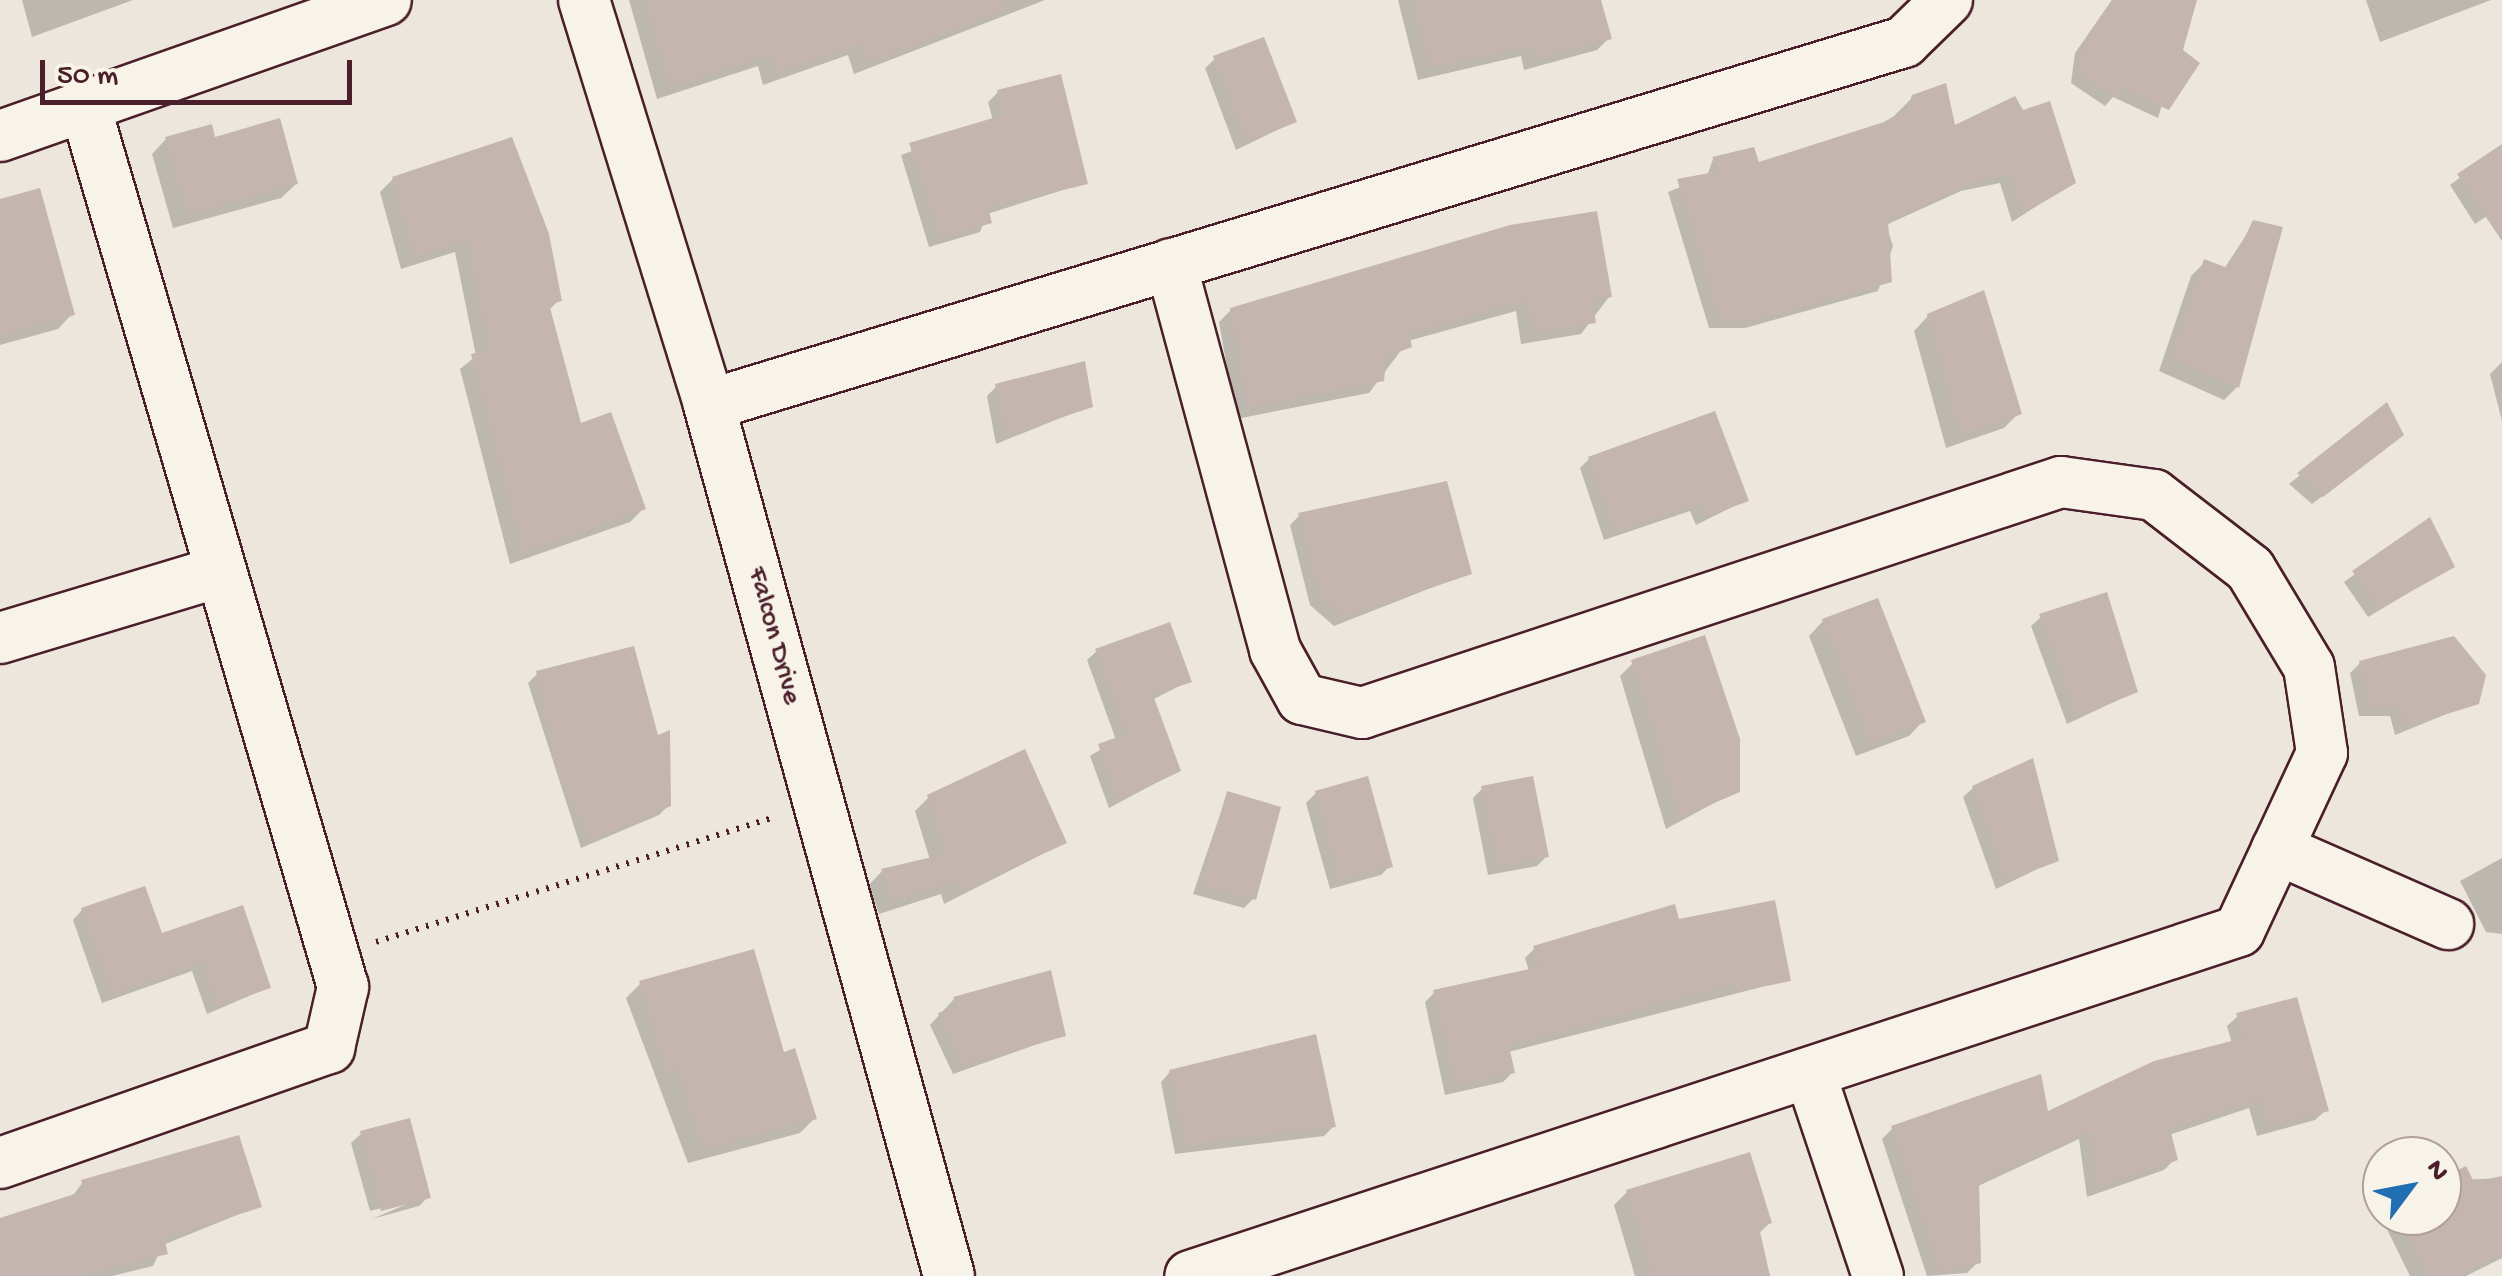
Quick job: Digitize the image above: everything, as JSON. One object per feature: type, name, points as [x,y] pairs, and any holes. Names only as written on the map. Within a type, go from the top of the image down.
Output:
[{"type":"street","points":[[0,136],[86,110],[386,0]]},
{"type":"street","name":"Falcon Drive","points":[[584,0],[709,405],[949,1276]]},
{"type":"street","points":[[709,405],[1904,42],[1948,0]]},
{"type":"street","points":[[0,1163],[329,1048],[343,987],[214,573],[86,110]]},
{"type":"street","points":[[1171,264],[1275,650],[1302,699],[1362,713],[2062,482],[2154,495],[2250,569],[2309,667],[2322,752],[2239,931],[1190,1276]]},
{"type":"street","points":[[0,638],[214,573]]},
{"type":"street","points":[[2277,848],[2448,924]]},
{"type":"street","points":[[1810,1073],[1878,1276]]},
{"type":"path","points":[[334,956],[819,803]]},
{"type":"building","points":[[644,0],[1003,0],[1004,10],[866,64],[861,44],[775,74],[770,55],[669,88]]},
{"type":"building","points":[[1412,0],[1601,0],[1612,39],[1536,60],[1533,46],[1430,69]]},
{"type":"building","points":[[2112,0],[2197,0],[2183,50],[2200,63],[2169,110],[2121,88],[2116,98],[2079,73],[2084,41]]},
{"type":"building","points":[[1264,37],[1297,122],[1246,142],[1213,56]]},
{"type":"building","points":[[1061,74],[1088,184],[988,208],[992,223],[939,239],[909,143],[1003,115],[997,90]]},
{"type":"building","points":[[1946,83],[1955,125],[2015,96],[2023,110],[2050,101],[2076,183],[2023,214],[2010,174],[1974,182],[1888,221],[1892,282],[1758,319],[1719,319],[1677,179],[1720,171],[1712,157],[1754,147],[1759,162],[1884,122],[1908,108],[1912,95]]},
{"type":"building","points":[[280,118],[298,184],[187,215],[165,137],[212,124],[215,137]]},
{"type":"building","points":[[512,137],[549,234],[562,301],[549,304],[581,423],[611,412],[646,509],[522,553],[471,354],[489,350],[467,241],[414,258],[392,177]]},
{"type":"building","points":[[2502,144],[2502,241],[2457,174]]},
{"type":"building","points":[[40,188],[75,315],[0,336],[0,199]]},
{"type":"building","points":[[1597,211],[1612,297],[1593,301],[1596,323],[1533,333],[1527,300],[1409,334],[1412,347],[1386,357],[1384,381],[1247,408],[1230,308],[1510,225]]},
{"type":"building","points":[[2253,220],[2283,227],[2239,388],[2171,358],[2204,259],[2230,269]]},
{"type":"building","points":[[1984,290],[2022,414],[1960,436],[1927,314]]},
{"type":"building","points":[[1085,361],[1093,407],[1005,436],[995,384]]},
{"type":"building","points":[[2387,402],[2404,435],[2323,497],[2297,473]]},
{"type":"building","points":[[1715,411],[1749,501],[1705,517],[1700,503],[1614,532],[1588,457]]},
{"type":"building","points":[[1447,481],[1472,574],[1344,617],[1319,595],[1298,513]]},
{"type":"building","points":[[2430,517],[2455,567],[2379,609],[2352,571]]},
{"type":"building","points":[[2107,592],[2138,692],[2077,717],[2039,614]]},
{"type":"building","points":[[1878,598],[1926,722],[1870,744],[1822,619]]},
{"type":"building","points":[[1170,622],[1192,682],[1153,695],[1181,771],[1118,801],[1098,744],[1126,734],[1095,649]]},
{"type":"building","points":[[1705,635],[1740,739],[1740,792],[1679,818],[1631,660]]},
{"type":"building","points":[[2454,636],[2486,675],[2479,704],[2405,727],[2399,707],[2368,707],[2359,661]]},
{"type":"building","points":[[634,646],[658,735],[670,730],[671,806],[591,841],[557,772],[536,671]]},
{"type":"building","points":[[1025,749],[1067,843],[957,893],[954,882],[892,902],[881,869],[945,854],[927,795]]},
{"type":"building","points":[[2033,758],[2059,861],[2005,881],[1972,786]]},
{"type":"building","points":[[1368,776],[1393,867],[1339,881],[1315,791]]},
{"type":"building","points":[[1533,776],[1549,857],[1497,867],[1481,786]]},
{"type":"building","points":[[1227,791],[1281,807],[1256,900],[1201,885]]},
{"type":"building","points":[[145,886],[162,933],[243,905],[271,988],[216,1006],[202,963],[111,995],[81,908]]},
{"type":"building","points":[[1775,900],[1791,981],[1735,992],[1733,984],[1509,1046],[1515,1073],[1455,1087],[1433,990],[1539,967],[1533,946],[1675,904],[1679,919]]},
{"type":"building","points":[[754,949],[784,1052],[795,1048],[817,1119],[702,1150],[677,1068],[665,1071],[639,981]]},
{"type":"building","points":[[1051,970],[1066,1036],[962,1065],[938,1013],[958,1007],[953,997]]},
{"type":"building","points":[[2297,997],[2329,1111],[2267,1127],[2260,1099],[2170,1129],[2178,1160],[2097,1188],[2089,1131],[1979,1182],[1981,1263],[1940,1274],[1891,1126],[2041,1074],[2048,1111],[2154,1061],[2243,1038],[2236,1013]]},
{"type":"building","points":[[1316,1034],[1336,1127],[1184,1145],[1169,1070]]},
{"type":"building","points":[[410,1118],[431,1198],[381,1211],[360,1131]]},
{"type":"building","points":[[239,1135],[262,1207],[164,1238],[168,1254],[79,1276],[0,1276],[0,1218],[84,1191],[81,1180]]},
{"type":"building","points":[[1750,1152],[1772,1223],[1759,1227],[1770,1276],[1652,1276],[1626,1190]]},
{"type":"building","points":[[2466,1166],[2474,1182],[2502,1176],[2502,1254],[2458,1276],[2427,1276],[2407,1236],[2462,1236],[2462,1168]]}]
